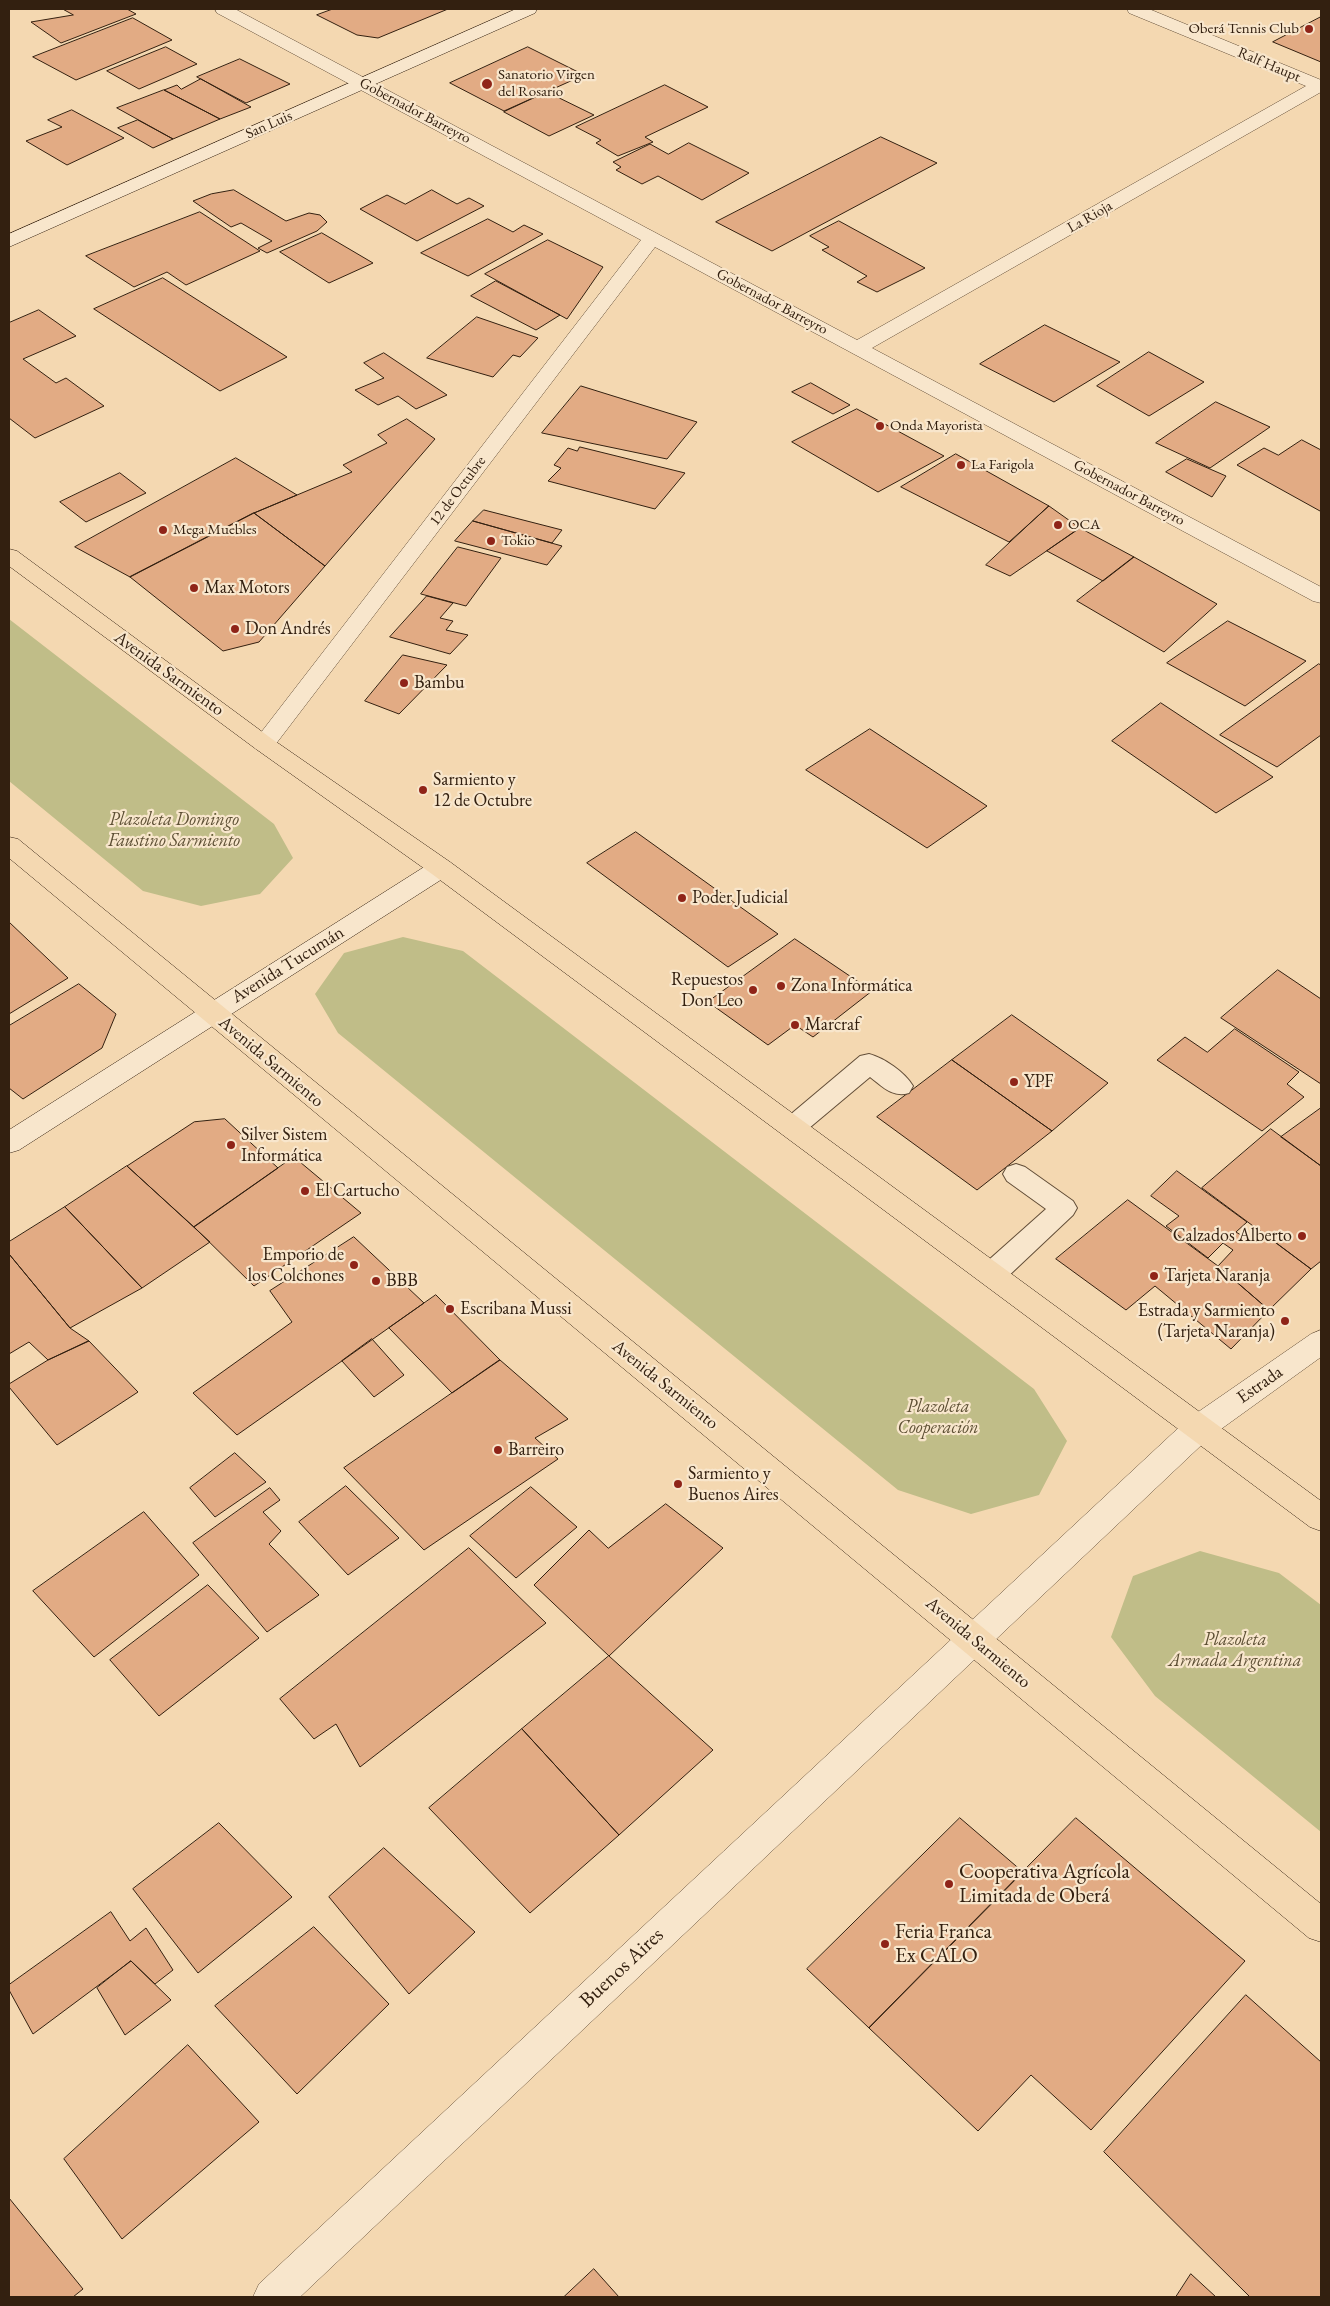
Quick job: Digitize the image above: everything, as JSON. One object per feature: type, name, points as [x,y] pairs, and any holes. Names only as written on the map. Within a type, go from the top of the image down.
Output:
[{"type":"main road","name":"Avenida Sarmiento","points":[[9,556],[264,744],[441,868],[1321,1518]]},
{"type":"main road","name":"Avenida Sarmiento","points":[[9,845],[1321,1926]]},
{"type":"street","name":"Gobernador Barreyro","points":[[223,9],[1321,596]]},
{"type":"street","name":"San Luis","points":[[9,241],[529,9]]},
{"type":"street","name":"Ralf Haupt","points":[[1135,9],[1320,86]]},
{"type":"street","name":"La Rioja","points":[[858,348],[1320,86]]},
{"type":"street","name":"12 de Octubre","points":[[264,744],[652,238]]},
{"type":"street","name":"Avenida Tucumán","points":[[9,1143],[441,868]]},
{"type":"street","name":"Estrada","points":[[973,1638],[1200,1428],[1321,1342]]},
{"type":"street","name":"Buenos Aires","points":[[272,2297],[973,1638]]},
{"type":"lane","points":[[793,1127],[869,1063],[900,1086]]},
{"type":"lane","points":[[992,1274],[1064,1208],[1016,1174]]},
{"type":"green space","name":"Plazoleta Domingo Faustino Sarmiento","points":[[9,619],[274,824],[293,858],[260,894],[201,906],[143,891],[9,781]]},
{"type":"green space","name":"Plazoleta Cooperación","points":[[403,937],[463,951],[1034,1389],[1067,1441],[1039,1495],[971,1514],[898,1490],[338,1033],[315,994],[344,953]]},
{"type":"green space","name":"Plazoleta Armada Argentina","points":[[1200,1551],[1279,1573],[1321,1605],[1321,1832],[1155,1696],[1111,1637],[1133,1576]]},
{"type":"building","points":[[63,9],[127,9],[136,14],[61,43],[31,22],[73,15]]},
{"type":"building","points":[[333,9],[448,9],[378,38],[357,35],[317,15]]},
{"type":"building","name":"Oberá Tennis Club","points":[[1321,17],[1321,62],[1273,42]]},
{"type":"building","points":[[133,18],[172,40],[76,80],[33,57]]},
{"type":"building","points":[[166,47],[197,64],[139,89],[107,71]]},
{"type":"building","points":[[528,47],[584,75],[504,111],[450,83]]},
{"type":"building","points":[[240,59],[290,84],[246,103],[197,77]]},
{"type":"building","points":[[201,79],[251,107],[220,119],[164,90],[177,85],[181,89]]},
{"type":"building","points":[[665,85],[708,107],[645,137],[653,142],[618,156],[596,143],[601,140],[576,127]]},
{"type":"building","points":[[164,90],[220,119],[173,139],[117,108]]},
{"type":"building","points":[[547,92],[594,115],[549,136],[504,112]]},
{"type":"building","points":[[72,110],[124,138],[67,165],[26,141],[62,127],[48,120]]},
{"type":"building","points":[[138,120],[173,139],[153,148],[118,128]]},
{"type":"building","points":[[881,137],[937,163],[772,251],[716,222]]},
{"type":"building","points":[[689,143],[749,173],[702,200],[658,176],[642,184],[616,170],[621,167],[613,162],[650,144],[668,154]]},
{"type":"building","points":[[234,190],[286,221],[309,213],[320,215],[327,222],[317,231],[267,253],[258,248],[272,241],[241,223],[231,227],[193,201],[211,194]]},
{"type":"building","points":[[432,190],[457,204],[469,198],[484,206],[417,241],[360,209],[387,195],[405,204]]},
{"type":"building","points":[[200,212],[260,251],[186,285],[167,272],[134,287],[86,256]]},
{"type":"building","points":[[488,219],[513,232],[524,225],[543,234],[468,276],[421,253]]},
{"type":"building","points":[[839,221],[925,268],[877,292],[857,282],[867,276],[822,250],[829,247],[810,236]]},
{"type":"building","points":[[322,233],[373,263],[329,283],[280,252]]},
{"type":"building","points":[[548,240],[603,267],[567,319],[485,274]]},
{"type":"building","points":[[163,278],[287,357],[220,391],[94,309]]},
{"type":"building","points":[[496,281],[560,315],[536,330],[471,296]]},
{"type":"building","points":[[39,310],[76,336],[23,359],[56,383],[66,378],[104,406],[35,438],[9,418],[9,323]]},
{"type":"building","points":[[477,317],[538,338],[520,357],[513,355],[493,377],[427,358]]},
{"type":"building","points":[[1045,325],[1120,362],[1054,402],[980,364]]},
{"type":"building","points":[[1149,352],[1204,382],[1149,416],[1097,386]]},
{"type":"building","points":[[384,353],[447,395],[416,409],[398,396],[378,405],[355,390],[384,378],[364,363]]},
{"type":"building","points":[[811,383],[850,405],[833,414],[792,392]]},
{"type":"building","points":[[581,386],[697,422],[667,459],[542,433]]},
{"type":"building","points":[[1216,402],[1270,427],[1210,468],[1156,443]]},
{"type":"building","points":[[857,409],[944,456],[878,492],[792,442]]},
{"type":"building","points":[[407,419],[435,439],[325,566],[254,513],[352,472],[343,465],[387,443],[378,435]]},
{"type":"building","points":[[1302,440],[1321,450],[1320,511],[1237,465],[1264,448],[1278,455]]},
{"type":"building","points":[[580,447],[685,473],[655,509],[548,481],[561,468],[554,465],[568,448],[577,451]]},
{"type":"building","points":[[956,454],[1049,506],[1009,542],[901,487]]},
{"type":"building","name":"Mega Muebles","points":[[236,458],[297,495],[254,513],[130,577],[75,547]]},
{"type":"building","points":[[1187,459],[1226,476],[1212,497],[1166,472]]},
{"type":"building","points":[[120,473],[146,493],[86,522],[60,502]]},
{"type":"building","points":[[1049,506],[1080,528],[1010,576],[986,565]]},
{"type":"building","points":[[484,510],[562,530],[552,543],[473,521]]},
{"type":"building","points":[[254,513],[325,566],[259,642],[223,651],[130,577]]},
{"type":"building","points":[[473,521],[562,546],[547,565],[455,541]]},
{"type":"building","points":[[1080,528],[1134,557],[1103,581],[1047,551]]},
{"type":"building","points":[[458,547],[501,558],[466,606],[421,594]]},
{"type":"building","points":[[1134,557],[1217,604],[1164,652],[1077,601]]},
{"type":"building","points":[[427,596],[453,603],[440,618],[453,621],[446,630],[468,635],[450,654],[390,637]]},
{"type":"building","points":[[1228,621],[1306,661],[1245,706],[1167,663]]},
{"type":"building","name":"Bambu","points":[[403,655],[447,665],[399,714],[365,701]]},
{"type":"building","points":[[1319,664],[1321,665],[1321,735],[1277,767],[1220,735]]},
{"type":"building","points":[[1161,703],[1273,777],[1216,813],[1112,741]]},
{"type":"building","points":[[870,729],[987,806],[927,848],[806,770]]},
{"type":"building","name":"Poder Judicial","points":[[636,832],[778,934],[728,967],[587,863]]},
{"type":"building","points":[[9,922],[68,978],[9,1014]]},
{"type":"building","points":[[795,939],[872,991],[813,1037],[795,1025],[768,1045],[708,1002]]},
{"type":"building","points":[[1278,970],[1321,999],[1321,1084],[1221,1018]]},
{"type":"building","points":[[79,984],[116,1014],[102,1048],[23,1099],[9,1088],[9,1026]]},
{"type":"building","points":[[1012,1015],[1108,1083],[1052,1131],[952,1060]]},
{"type":"building","points":[[1235,1029],[1299,1072],[1287,1084],[1304,1097],[1262,1131],[1157,1060],[1185,1037],[1207,1052]]},
{"type":"building","points":[[952,1060],[1052,1131],[977,1190],[877,1117]]},
{"type":"building","points":[[1321,1108],[1321,1166],[1281,1137]]},
{"type":"building","points":[[225,1119],[278,1168],[194,1227],[127,1166],[194,1122]]},
{"type":"building","points":[[1271,1129],[1321,1166],[1321,1261],[1311,1269],[1202,1188]]},
{"type":"building","points":[[294,1157],[361,1213],[254,1286],[194,1227]]},
{"type":"building","points":[[127,1166],[210,1242],[142,1288],[65,1207]]},
{"type":"building","points":[[1177,1171],[1247,1222],[1236,1232],[1247,1239],[1259,1230],[1311,1269],[1269,1310],[1218,1266],[1233,1250],[1223,1243],[1208,1258],[1166,1226],[1179,1216],[1151,1196]]},
{"type":"building","name":"Tarjeta Naranja","points":[[1128,1200],[1218,1266],[1269,1310],[1231,1349],[1155,1286],[1126,1310],[1056,1259]]},
{"type":"building","points":[[65,1207],[142,1288],[70,1328],[9,1254],[9,1242]]},
{"type":"building","points":[[354,1237],[424,1303],[237,1435],[193,1393],[292,1322],[270,1291]]},
{"type":"building","points":[[9,1254],[70,1328],[89,1341],[48,1360],[29,1342],[9,1354]]},
{"type":"building","points":[[436,1295],[500,1360],[452,1393],[389,1328]]},
{"type":"building","points":[[372,1339],[404,1375],[374,1397],[342,1361]]},
{"type":"building","points":[[89,1341],[138,1392],[57,1445],[9,1387],[9,1384],[48,1360]]},
{"type":"building","points":[[500,1360],[568,1419],[535,1438],[558,1459],[424,1550],[344,1468]]},
{"type":"building","points":[[235,1453],[266,1482],[215,1517],[190,1488]]},
{"type":"building","points":[[346,1486],[399,1538],[348,1575],[299,1522]]},
{"type":"building","points":[[531,1487],[577,1527],[516,1578],[470,1536]]},
{"type":"building","points":[[270,1488],[280,1500],[263,1512],[281,1531],[269,1544],[319,1595],[267,1632],[193,1543]]},
{"type":"building","points":[[666,1504],[723,1548],[609,1656],[534,1585],[589,1530],[608,1548]]},
{"type":"building","points":[[144,1512],[199,1575],[94,1657],[33,1591]]},
{"type":"building","points":[[469,1548],[546,1623],[360,1767],[336,1724],[314,1739],[280,1699]]},
{"type":"building","points":[[208,1585],[259,1638],[159,1716],[110,1660]]},
{"type":"building","points":[[609,1656],[713,1750],[619,1835],[522,1729]]},
{"type":"building","points":[[522,1729],[619,1835],[530,1913],[429,1808]]},
{"type":"building","points":[[960,1818],[1023,1872],[869,2028],[807,1969]]},
{"type":"building","points":[[1076,1818],[1245,1961],[1091,2130],[1031,2075],[978,2131],[869,2028]]},
{"type":"building","points":[[219,1823],[292,1897],[198,1973],[133,1889]]},
{"type":"building","points":[[384,1848],[475,1932],[409,1994],[329,1897]]},
{"type":"building","points":[[111,1912],[130,1941],[146,1928],[173,1970],[155,1984],[131,1961],[33,2034],[9,1990],[9,1985]]},
{"type":"building","points":[[314,1927],[389,2004],[297,2094],[215,2006]]},
{"type":"building","points":[[131,1961],[171,2000],[125,2035],[97,1988]]},
{"type":"building","points":[[1246,1995],[1321,2062],[1321,2297],[1250,2297],[1104,2152]]},
{"type":"building","points":[[188,2045],[259,2122],[122,2239],[64,2159]]},
{"type":"building","points":[[9,2198],[83,2289],[73,2297],[9,2297]]},
{"type":"building","points":[[594,2269],[619,2297],[564,2297]]},
{"type":"building","points":[[1191,2274],[1216,2297],[1176,2297]]},
{"type":"place","name":"Oberá Tennis Club","points":[[1309,29]]},
{"type":"place","name":"Sanatorio Virgen del Rosario","points":[[487,84]]},
{"type":"place","name":"Onda Mayorista","points":[[880,426]]},
{"type":"place","name":"La Farigola","points":[[961,465]]},
{"type":"place","name":"OCA","points":[[1058,525]]},
{"type":"place","name":"Mega Muebles","points":[[163,530]]},
{"type":"place","name":"Tokio","points":[[491,541]]},
{"type":"place","name":"Max Motors","points":[[194,588]]},
{"type":"place","name":"Don Andrés","points":[[235,629]]},
{"type":"place","name":"Bambu","points":[[404,683]]},
{"type":"place","name":"Sarmiento y 12 de Octubre","points":[[423,790]]},
{"type":"place","name":"Poder Judicial","points":[[682,898]]},
{"type":"place","name":"Zona Informática","points":[[781,986]]},
{"type":"place","name":"Repuestos Don Leo","points":[[753,990]]},
{"type":"place","name":"Marcraf","points":[[795,1025]]},
{"type":"place","name":"YPF","points":[[1014,1082]]},
{"type":"place","name":"Silver Sistem Informática","points":[[231,1145]]},
{"type":"place","name":"El Cartucho","points":[[305,1191]]},
{"type":"place","name":"Calzados Alberto","points":[[1302,1236]]},
{"type":"place","name":"Emporio de los Colchones","points":[[354,1265]]},
{"type":"place","name":"Tarjeta Naranja","points":[[1154,1276]]},
{"type":"place","name":"BBB","points":[[376,1281]]},
{"type":"place","name":"Escribana Mussi","points":[[450,1309]]},
{"type":"place","name":"Estrada y Sarmiento (Tarjeta Naranja)","points":[[1285,1321]]},
{"type":"place","name":"Barreiro","points":[[498,1450]]},
{"type":"place","name":"Sarmiento y Buenos Aires","points":[[678,1484]]},
{"type":"place","name":"Cooperativa Agrícola Limitada de Oberá","points":[[949,1884]]},
{"type":"place","name":"Feria Franca Ex CALO","points":[[885,1944]]}]
